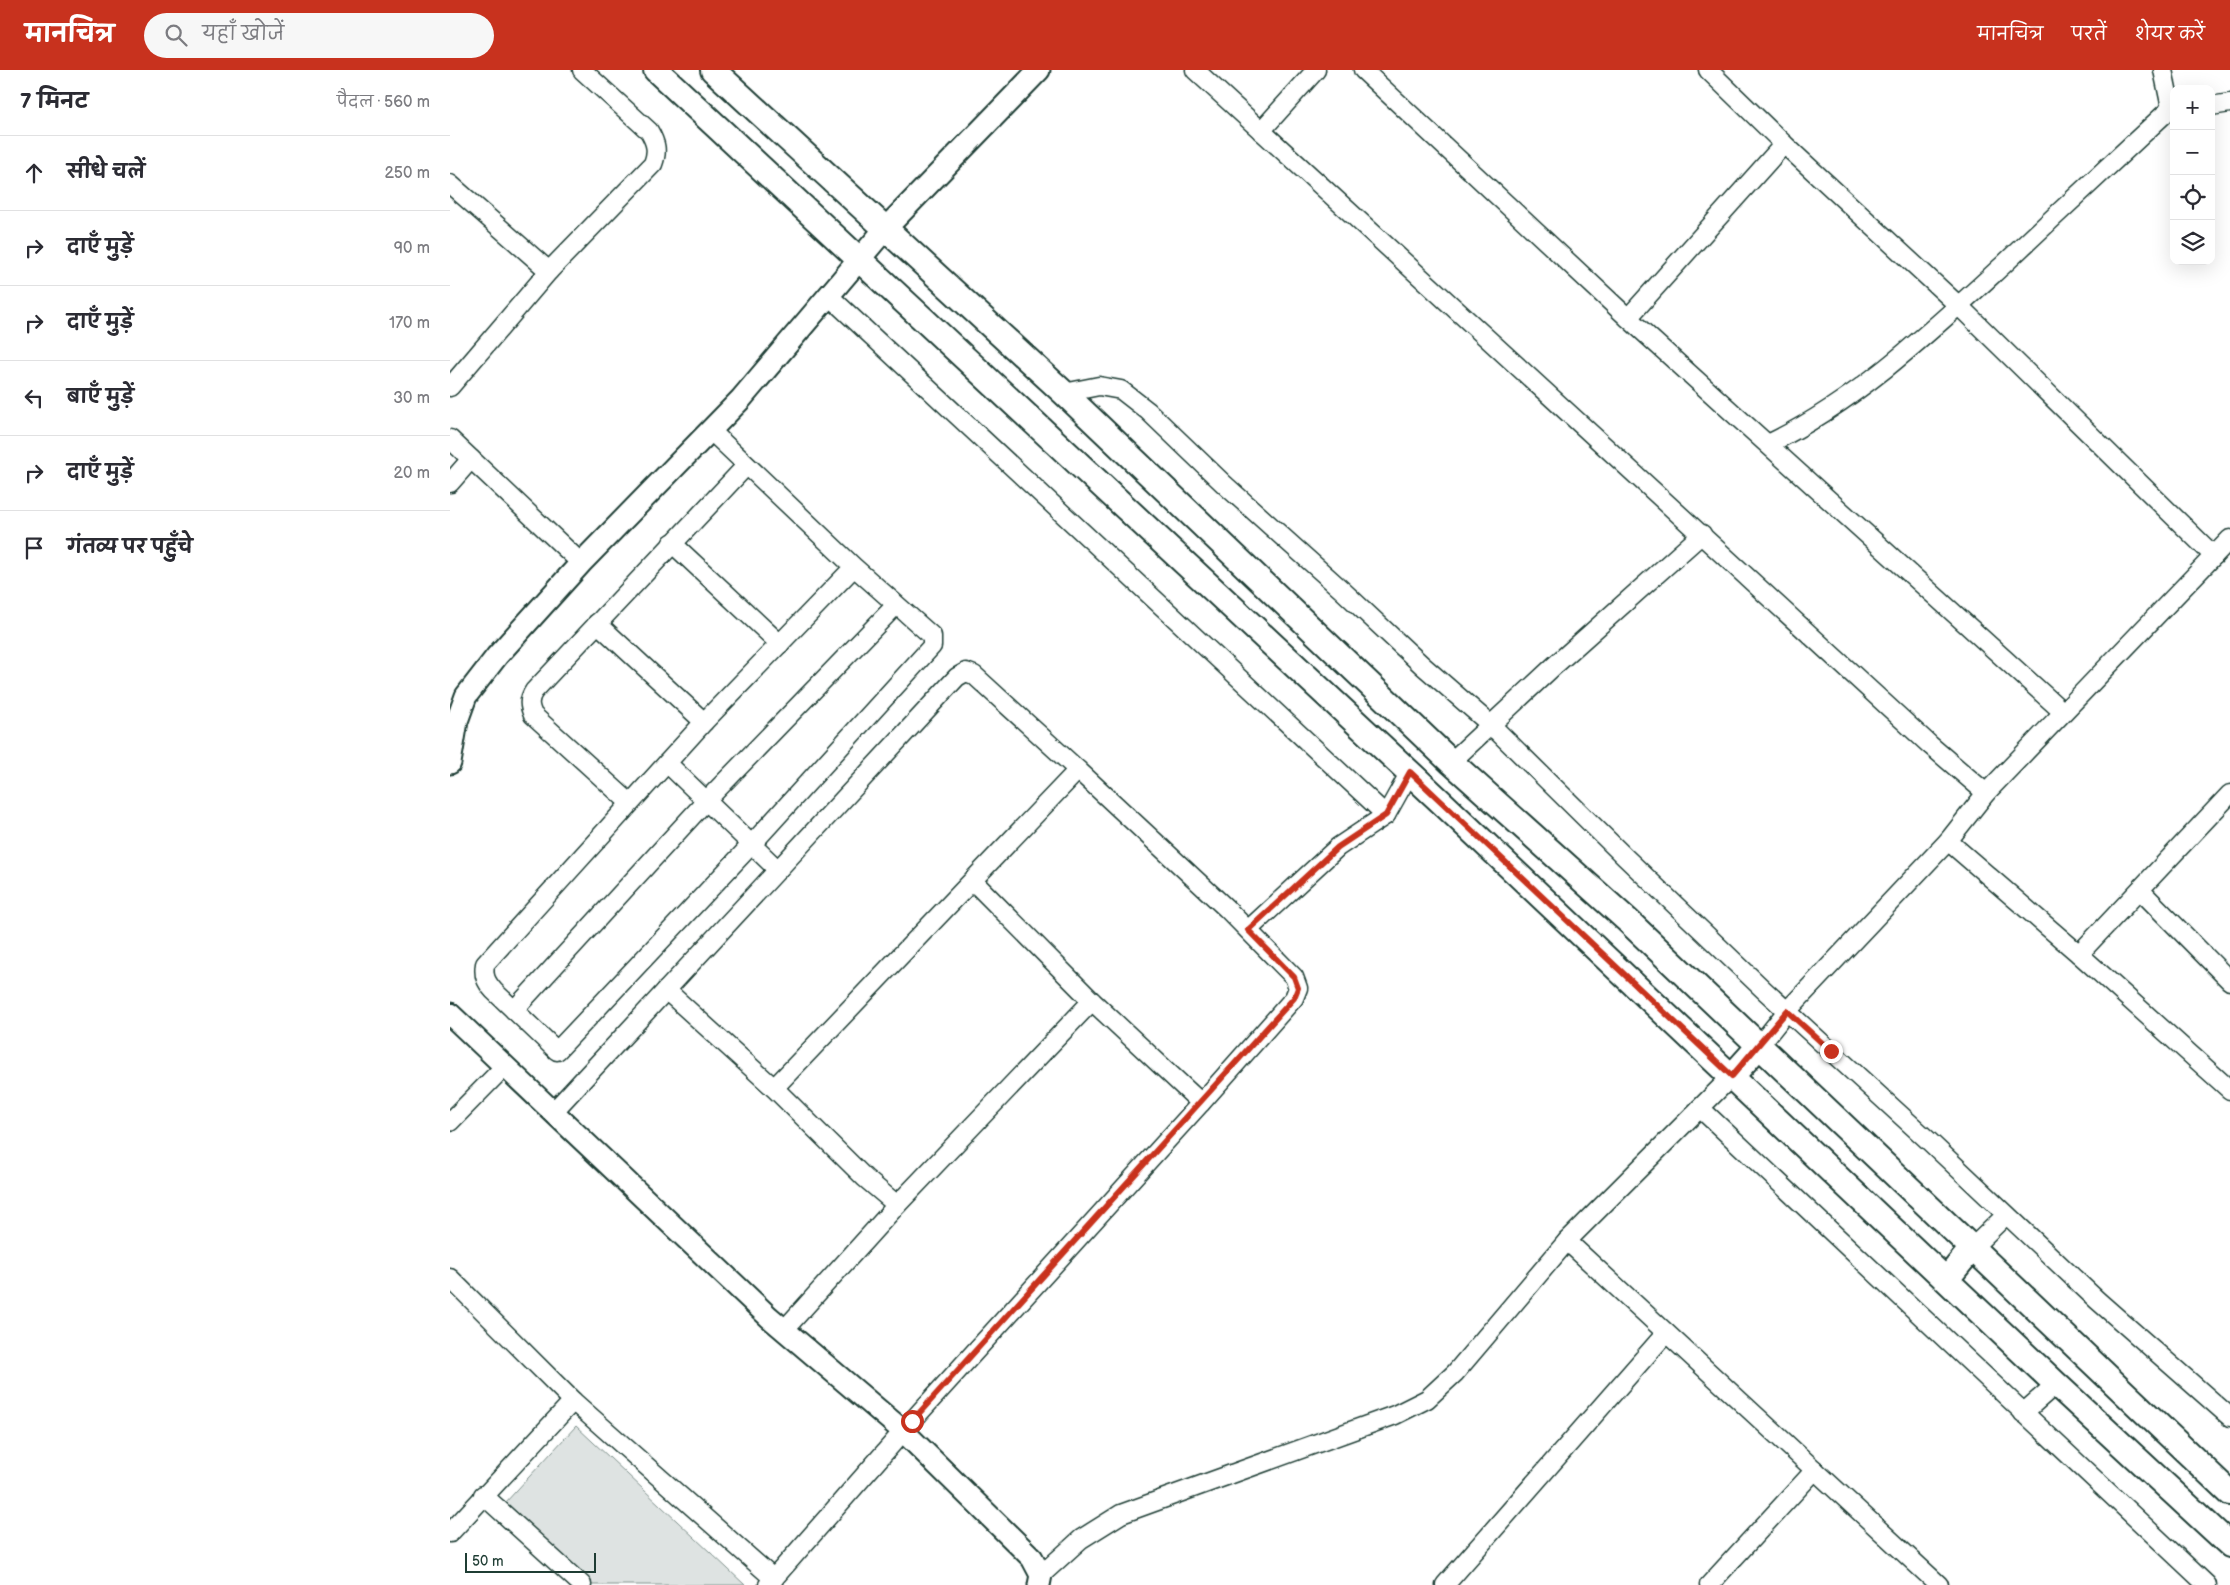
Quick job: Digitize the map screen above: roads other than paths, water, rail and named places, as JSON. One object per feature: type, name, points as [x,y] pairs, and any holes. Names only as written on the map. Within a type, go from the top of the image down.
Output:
[{"type":"main road","points":[[656,70],[1410,772],[2056,1384],[2230,1545]]},
{"type":"main road","points":[[713,70],[1064,393],[1451,762],[1627,920],[2230,1492]]},
{"type":"main road","points":[[1732,1076],[1759,1046]]},
{"type":"main road","points":[[1947,1279],[1973,1247]]},
{"type":"street","points":[[450,387],[549,271],[652,164],[657,153],[656,142],[649,131],[582,70]]},
{"type":"street","points":[[450,763],[457,721],[466,696],[497,656],[581,563],[741,399],[885,229],[1039,70]]},
{"type":"street","points":[[1195,70],[1930,745],[1986,793]]},
{"type":"street","points":[[1261,131],[1316,70]]},
{"type":"street","points":[[1363,70],[1628,318],[2063,712]]},
{"type":"street","points":[[1708,70],[1784,144],[1959,306],[2214,556]]},
{"type":"street","points":[[2163,70],[2170,100]]},
{"type":"street","points":[[2215,105],[2230,102]]},
{"type":"street","points":[[1768,444],[1795,431],[1833,407],[1911,348],[2170,111]]},
{"type":"street","points":[[1628,318],[1784,144]]},
{"type":"street","points":[[450,184],[549,271]]},
{"type":"street","points":[[829,296],[1386,815]]},
{"type":"street","points":[[1064,393],[1099,386],[1121,390],[1148,411],[1224,485],[1343,591],[1422,665],[1491,725],[1625,857],[1787,1011],[1930,1142],[2097,1300],[2230,1417]]},
{"type":"street","points":[[710,430],[854,567],[925,629],[932,636],[932,646],[752,844],[557,1051],[486,981],[485,964],[704,722],[854,567]]},
{"type":"street","points":[[450,439],[581,563]]},
{"type":"street","points":[[450,483],[471,459]]},
{"type":"street","points":[[630,803],[533,715],[529,707],[530,698],[534,691],[597,623],[746,466]]},
{"type":"street","points":[[1451,762],[1554,666],[1702,534]]},
{"type":"street","points":[[1759,1046],[1787,1011],[1948,841],[1986,793],[2230,539]]},
{"type":"street","points":[[672,543],[780,644]]},
{"type":"street","points":[[514,1010],[706,801],[896,605]]},
{"type":"street","points":[[597,623],[704,722]]},
{"type":"street","points":[[450,1278],[573,1401],[771,1582],[903,1431],[1294,998],[1298,988],[1294,977],[1248,930],[1078,770],[974,675],[966,672],[957,677],[553,1112]]},
{"type":"street","points":[[667,763],[778,870]]},
{"type":"street","points":[[774,1088],[1078,770]]},
{"type":"street","points":[[1248,930],[1338,847],[1386,815],[1410,772]]},
{"type":"street","points":[[2079,954],[2228,799]]},
{"type":"street","points":[[1948,841],[2079,954],[2230,1090]]},
{"type":"street","points":[[973,881],[1092,1001],[1201,1102]]},
{"type":"street","points":[[2140,890],[2230,981]]},
{"type":"street","points":[[666,990],[774,1088],[865,1178],[897,1206]]},
{"type":"street","points":[[784,1330],[897,1206],[1092,1001]]},
{"type":"street","points":[[450,1014],[784,1330],[903,1431],[1032,1558],[1040,1580],[1081,1539],[1121,1514],[1394,1415],[1427,1399],[1455,1373],[1567,1241],[1732,1076]]},
{"type":"street","points":[[450,1122],[505,1066]]},
{"type":"street","points":[[1700,1108],[2207,1585]]},
{"type":"street","points":[[1973,1247],[2006,1215]]},
{"type":"street","points":[[1567,1241],[1939,1585]]},
{"type":"street","points":[[1445,1585],[1666,1333]]},
{"type":"street","points":[[2023,1413],[2056,1384]]},
{"type":"street","points":[[450,1533],[573,1401]]},
{"type":"street","points":[[1713,1584],[1815,1470]]},
{"type":"street","points":[[484,1495],[582,1585]]}]
